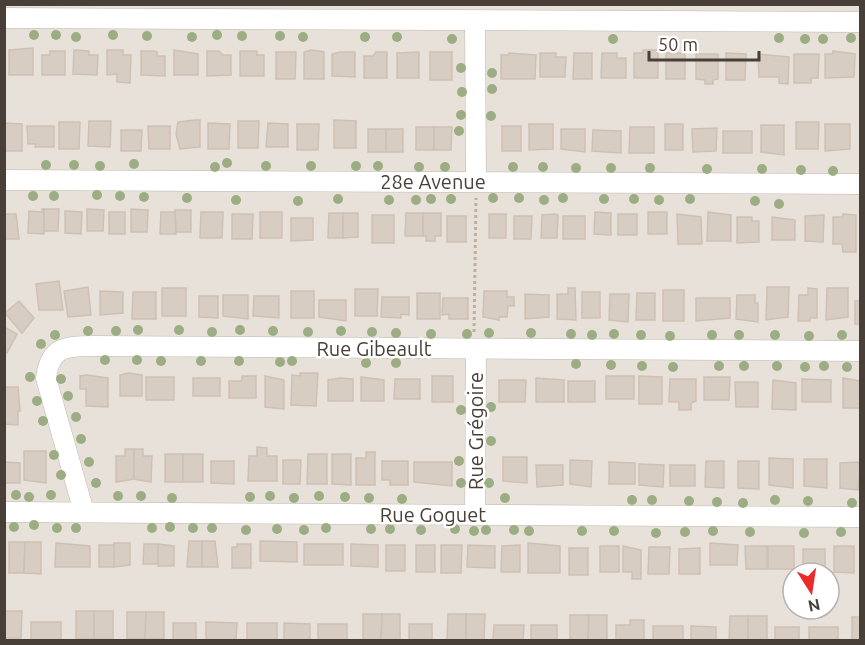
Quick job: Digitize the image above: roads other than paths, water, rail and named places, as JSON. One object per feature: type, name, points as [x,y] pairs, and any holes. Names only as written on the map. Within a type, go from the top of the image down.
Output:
[{"type":"street","points":[[4,18],[475,21],[586,13],[760,13],[861,22]]},
{"type":"street","points":[[475,21],[476,181]]},
{"type":"street","name":"28e Avenue","points":[[4,180],[861,184]]},
{"type":"street","name":"Rue Gibeault","points":[[84,512],[46,378],[48,363],[55,353],[65,348],[105,346],[861,351]]},
{"type":"street","name":"Rue Grégoire","points":[[475,514],[476,349]]},
{"type":"street","name":"Rue Goguet","points":[[4,512],[861,517]]}]
